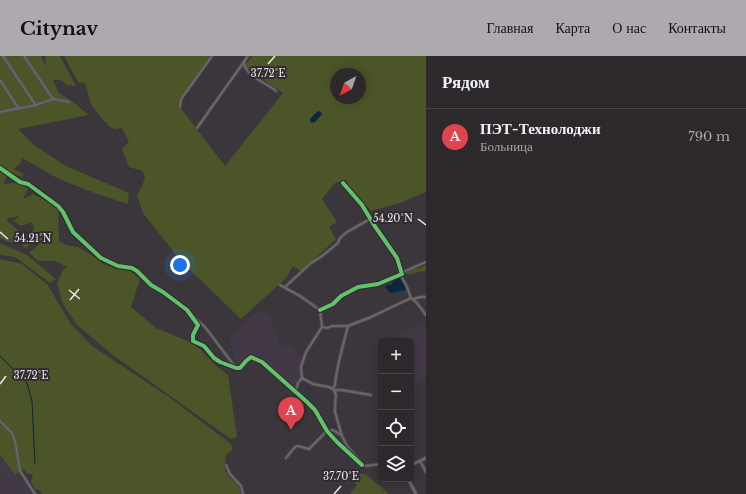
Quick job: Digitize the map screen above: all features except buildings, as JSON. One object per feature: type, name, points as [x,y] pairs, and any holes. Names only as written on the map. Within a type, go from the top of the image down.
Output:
[{"type":"street","points":[[3,56],[36,105]]},
{"type":"street","points":[[24,56],[53,100]]},
{"type":"street","points":[[180,107],[182,99],[212,56]]},
{"type":"street","points":[[197,128],[248,56]]},
{"type":"street","points":[[244,62],[245,68],[250,74],[276,91]]},
{"type":"street","points":[[0,80],[19,109]]},
{"type":"street","points":[[0,112],[19,109],[53,100],[69,102]]},
{"type":"street","points":[[0,168],[20,182],[28,184],[58,206],[63,212],[73,232],[101,258],[118,266],[134,269],[151,285],[169,296],[191,314],[205,327],[236,368]]},
{"type":"street","points":[[344,183],[362,205],[397,258],[410,298]]},
{"type":"street","points":[[285,287],[311,263],[338,243],[340,238],[370,219]]},
{"type":"street","points":[[320,310],[333,304],[341,296],[358,287],[378,284],[402,275],[426,262]]},
{"type":"street","points":[[280,285],[320,310]]},
{"type":"street","points":[[321,327],[327,328],[332,326],[348,326],[371,318],[410,298],[414,299],[426,297]]},
{"type":"street","points":[[414,299],[426,315]]},
{"type":"street","points":[[296,391],[298,383],[302,378],[301,367],[306,352],[321,327],[320,310]]},
{"type":"street","points":[[191,314],[198,325],[193,335],[193,340],[204,346],[214,358],[236,368],[240,368],[251,357],[262,362],[296,391],[315,410],[337,442],[362,465],[366,467],[378,465]]},
{"type":"street","points":[[348,326],[340,354],[334,389],[336,395],[334,408],[345,444],[362,465]]},
{"type":"street","points":[[302,378],[313,384],[371,395]]},
{"type":"street","points":[[336,395],[340,390]]},
{"type":"street","points":[[0,421],[12,433],[15,441],[20,471],[35,494]]},
{"type":"street","points":[[328,430],[333,430],[342,436]]},
{"type":"street","points":[[286,458],[295,447],[298,446],[309,449],[328,430]]},
{"type":"street","points":[[414,464],[426,458]]},
{"type":"street","points":[[420,461],[426,472]]},
{"type":"street","points":[[226,465],[230,474],[240,486],[243,494]]},
{"type":"street","points":[[410,482],[416,494]]},
{"type":"shaded area","points":[[259,310],[263,314],[265,312],[270,316],[281,347],[290,343],[298,356],[300,355],[303,360],[301,379],[294,387],[282,379],[263,361],[251,357],[242,365],[238,364],[235,358],[230,337]]},
{"type":"shaded area","points":[[424,323],[426,327],[426,379],[417,384],[416,388],[414,389],[414,338],[395,338],[399,334]]},
{"type":"shaded area","points":[[0,455],[24,481],[32,494],[0,494]]},
{"type":"green space","points":[[0,56],[41,56],[51,76],[46,65],[45,56],[60,56],[76,86],[67,85],[59,80],[53,80],[59,93],[89,115],[18,129],[34,145],[66,166],[129,193],[128,204],[59,179],[22,158],[20,164],[13,169],[23,173],[23,178],[9,171],[3,185],[14,183],[22,185],[28,189],[23,199],[33,194],[58,209],[59,241],[66,245],[78,247],[103,264],[117,269],[130,271],[140,279],[131,307],[156,328],[190,342],[200,349],[215,365],[228,375],[237,437],[231,439],[114,356],[77,325],[63,304],[57,283],[63,270],[67,267],[55,261],[38,261],[29,252],[39,245],[34,240],[26,248],[22,246],[30,232],[34,229],[32,222],[21,226],[14,221],[19,216],[8,217],[7,221],[21,233],[14,243],[0,238]]},
{"type":"green space","points":[[64,56],[211,56],[179,103],[180,107],[225,166],[283,93],[245,66],[252,56],[426,56],[426,192],[400,203],[371,211],[345,180],[335,183],[322,199],[337,222],[329,227],[336,239],[301,271],[293,266],[286,278],[241,319],[180,260],[143,213],[137,196],[145,179],[143,171],[129,167],[122,149],[129,142],[122,128],[115,129],[110,127],[99,115],[91,104],[85,83],[78,82]]},
{"type":"green space","points":[[0,243],[27,255],[56,279],[50,283],[15,257],[0,255]]},
{"type":"green space","points":[[0,259],[22,264],[47,284],[71,324],[92,346],[169,397],[231,444],[233,449],[226,455],[225,470],[239,487],[241,494],[42,494],[40,490],[35,489],[31,481],[33,477],[31,474],[27,474],[24,469],[15,474],[0,455]]},
{"type":"green space","points":[[426,265],[426,271],[404,274],[413,268],[415,269]]},
{"type":"green space","points":[[358,473],[367,475],[389,494],[350,494],[357,485],[354,481],[355,475]]},
{"type":"water","points":[[318,111],[322,114],[315,122],[311,123],[310,119]]},
{"type":"water","points":[[398,276],[400,276],[406,286],[405,290],[391,293],[386,286],[391,285]]},
{"type":"waterway","points":[[0,356],[27,383],[32,401],[35,464]]},
{"type":"cycle path","points":[[0,168],[20,182],[28,184],[58,206],[63,212],[73,232],[101,258],[118,266],[132,268],[137,271],[151,285],[187,310],[198,325],[193,335],[193,341],[204,346],[214,358],[236,368],[240,368],[251,357],[262,362],[315,410],[327,431],[362,465]]},
{"type":"cycle path","points":[[320,310],[333,304],[341,296],[358,287],[378,284],[402,274],[397,258],[362,205],[343,183]]},
{"type":"place","name":"ПЭТ-Технолоджи","points":[[291,430]]}]
